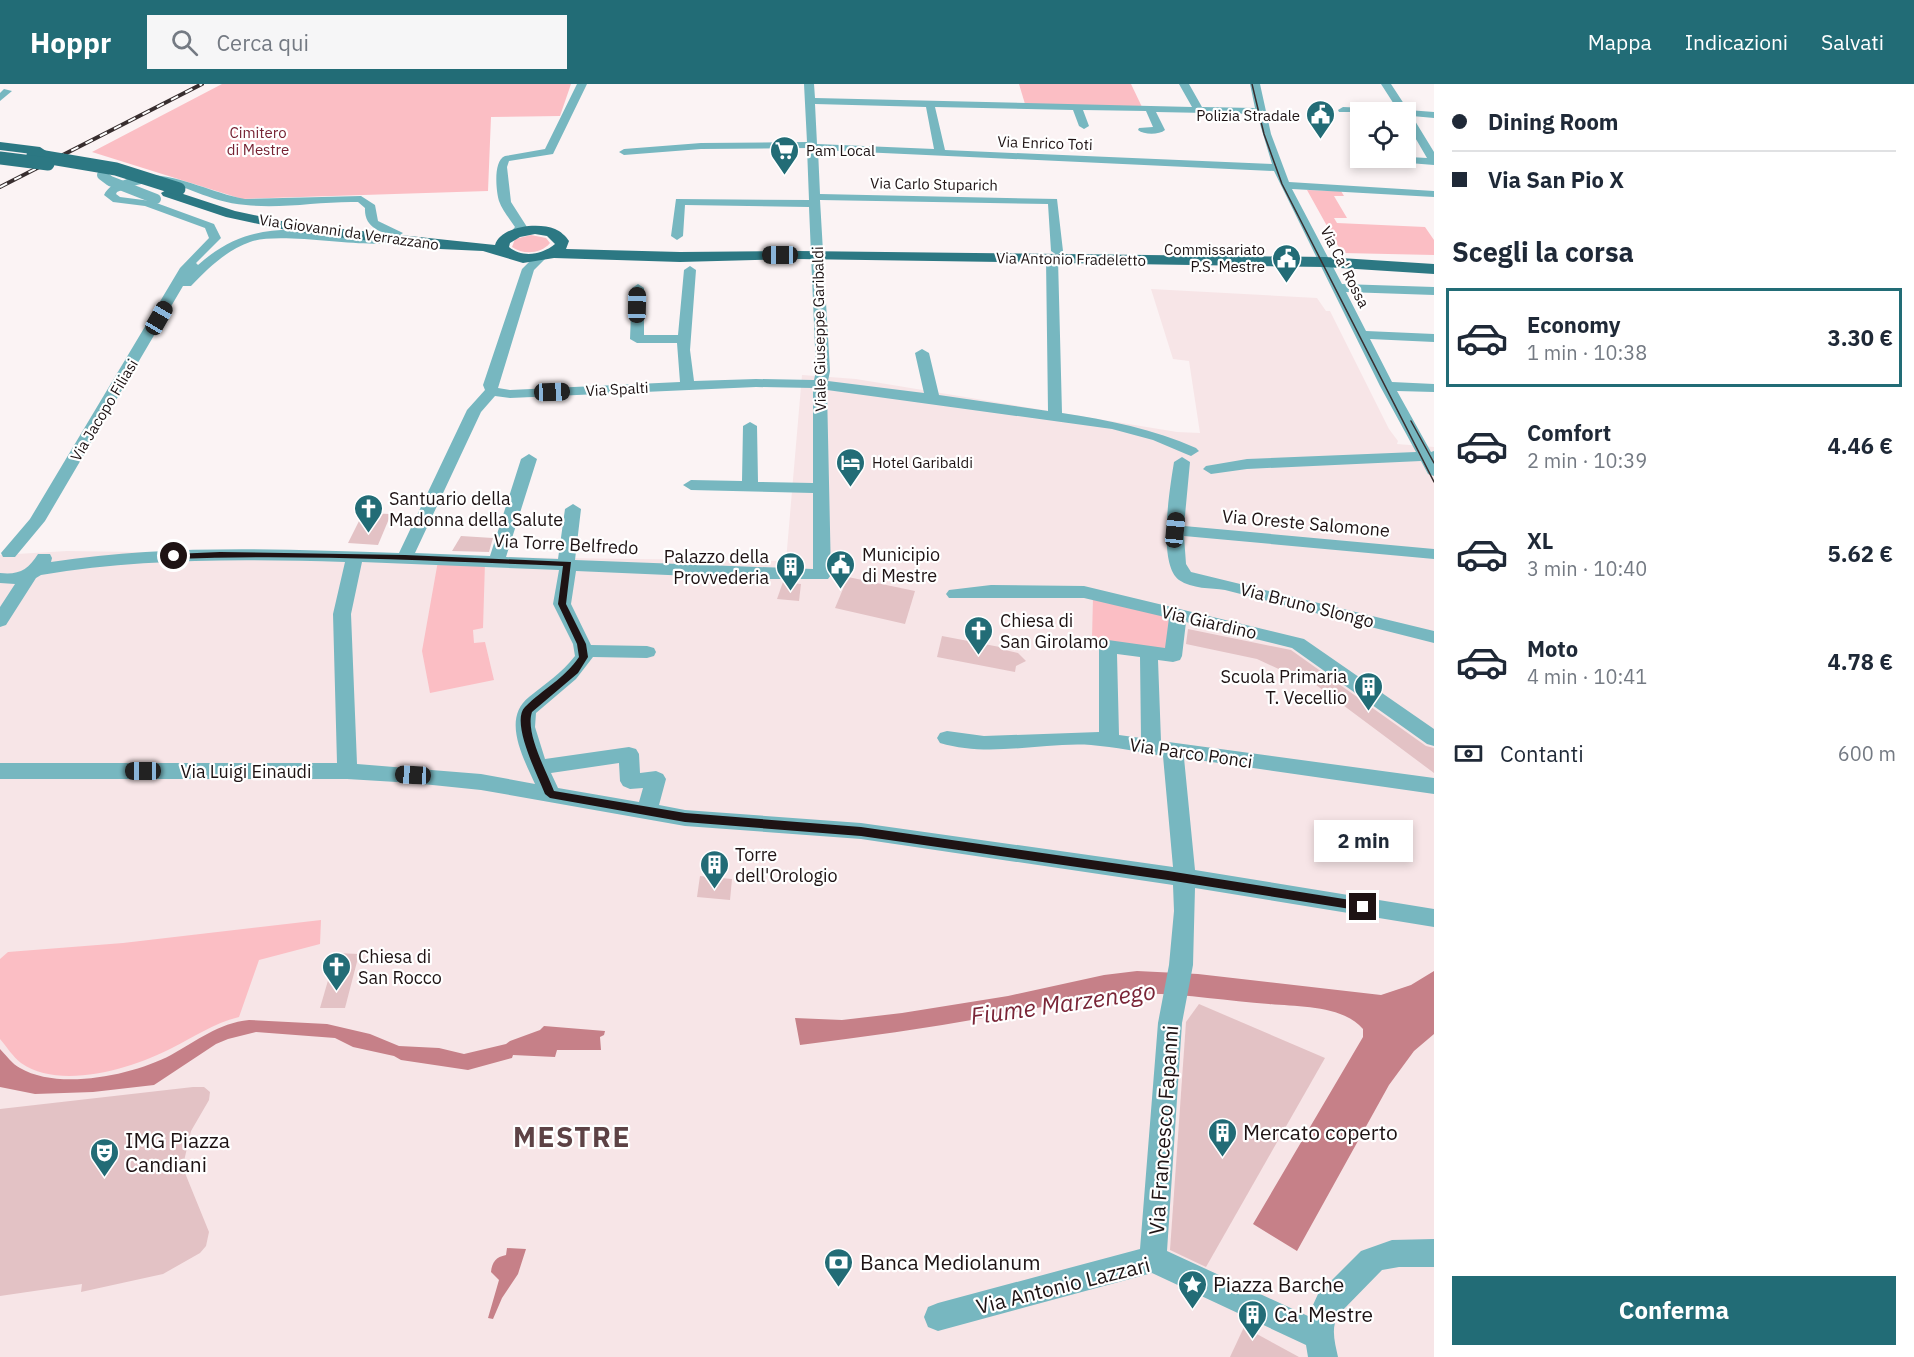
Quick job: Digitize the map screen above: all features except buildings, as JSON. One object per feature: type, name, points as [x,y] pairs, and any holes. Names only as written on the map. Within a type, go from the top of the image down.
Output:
[{"type":"main road","points":[[0,152],[81,158],[116,169]]},
{"type":"main road","points":[[0,152],[68,163]]},
{"type":"main road","points":[[34,154],[68,163]]},
{"type":"main road","name":"Via Giovanni da Verrazzano","points":[[68,163],[116,169],[168,194]]},
{"type":"main road","name":"Via Giovanni da Verrazzano","points":[[68,163],[265,222],[483,247],[512,239]]},
{"type":"main road","points":[[512,239],[544,231],[560,237],[617,249],[712,255],[816,256]]},
{"type":"main road","points":[[548,255],[562,245],[560,237]]},
{"type":"main road","points":[[512,239],[548,255],[680,257],[712,255]]},
{"type":"main road","name":"Via Antonio Fradeletto","points":[[816,256],[1055,255],[1325,262],[1434,268]]},
{"type":"street","points":[[528,269],[512,239],[505,202],[502,167],[505,159],[549,152],[582,84]]},
{"type":"street","name":"Viale Giuseppe Garibaldi","points":[[809,84],[823,371],[821,384],[822,575]]},
{"type":"street","points":[[1184,84],[1199,110]]},
{"type":"street","name":"Via Ca' Rossa","points":[[1255,84],[1266,134],[1285,185],[1387,386],[1430,456],[1434,471]]},
{"type":"street","points":[[1386,84],[1397,102]]},
{"type":"street","points":[[809,101],[1261,111]]},
{"type":"street","points":[[930,104],[940,153]]},
{"type":"street","points":[[1077,107],[1084,126]]},
{"type":"street","points":[[1143,130],[1160,130],[1150,109]]},
{"type":"street","points":[[1344,110],[1350,110]]},
{"type":"street","points":[[1416,114],[1434,115]]},
{"type":"street","points":[[1416,131],[1434,162]]},
{"type":"street","points":[[1419,136],[1434,137]]},
{"type":"street","name":"Via Enrico Toti","points":[[624,152],[722,146],[811,146],[1278,168]]},
{"type":"street","points":[[1416,161],[1434,162]]},
{"type":"street","points":[[170,299],[193,256],[206,249],[214,238],[210,226],[147,203],[117,200],[110,195],[112,190],[141,178],[157,176],[245,202],[361,200],[371,207],[369,218],[372,222],[393,237]]},
{"type":"street","points":[[1285,185],[1434,194]]},
{"type":"street","points":[[168,194],[212,218],[225,228],[224,240],[219,246],[183,276]]},
{"type":"street","name":"Via Carlo Stuparich","points":[[677,236],[680,201],[1053,201],[1055,255]]},
{"type":"street","points":[[170,299],[209,262],[236,244],[253,237],[285,234],[357,241],[393,237]]},
{"type":"street","points":[[405,557],[474,410],[492,391],[490,385],[528,269],[548,255]]},
{"type":"street","points":[[1055,255],[1056,416]]},
{"type":"street","points":[[688,386],[683,350],[690,270]]},
{"type":"street","points":[[638,288],[637,339],[684,339]]},
{"type":"street","points":[[1337,288],[1434,291]]},
{"type":"street","name":"Via Jacopo Filiasi","points":[[5,556],[39,519],[170,299]]},
{"type":"street","points":[[1361,335],[1434,338]]},
{"type":"street","points":[[922,353],[932,398]]},
{"type":"street","name":"Via Spalti","points":[[492,391],[510,394],[756,383],[821,384],[932,398],[1133,429],[1184,457],[1195,469],[1208,464]]},
{"type":"street","points":[[1387,386],[1434,388]]},
{"type":"street","points":[[750,426],[750,486]]},
{"type":"street","points":[[1179,494],[1186,480],[1208,464],[1323,463],[1430,456]]},
{"type":"street","points":[[1175,530],[1179,494],[1178,478],[1184,457]]},
{"type":"street","points":[[497,561],[501,542],[529,459]]},
{"type":"street","points":[[691,485],[822,488]]},
{"type":"street","points":[[550,794],[526,731],[525,719],[527,710],[574,671],[584,657],[562,604],[573,509]]},
{"type":"street","points":[[0,621],[37,563],[39,519]]},
{"type":"street","name":"Via Oreste Salomone","points":[[1175,530],[1434,554]]},
{"type":"street","name":"Via Bruno Slongo","points":[[1175,530],[1178,568],[1189,578],[1225,584],[1434,637]]},
{"type":"street","points":[[5,556],[28,549],[37,563]]},
{"type":"street","name":"Via Torre Belfredo","points":[[37,563],[220,554],[405,557],[822,575]]},
{"type":"street","points":[[347,771],[342,614],[355,557]]},
{"type":"street","points":[[0,578],[12,579],[37,563]]},
{"type":"street","name":"Via Giardino","points":[[955,594],[991,591],[1084,592],[1298,643],[1434,740]]},
{"type":"street","points":[[1108,741],[1108,646],[1173,656],[1175,655],[1177,620],[1181,616]]},
{"type":"street","points":[[583,651],[647,652]]},
{"type":"street","points":[[1149,653],[1151,747]]},
{"type":"street","name":"Via Parco Ponci","points":[[947,738],[984,743],[1090,738],[1434,786]]},
{"type":"street","name":"Via Francesco Fapanni","points":[[1153,1259],[1170,1023],[1178,984],[1185,911],[1173,751]]},
{"type":"street","points":[[540,767],[629,754],[630,781],[656,779],[647,812]]},
{"type":"street","name":"Via Luigi Einaudi","points":[[0,771],[347,771],[436,777],[550,794],[647,812],[723,821],[861,831],[1184,878],[1434,918]]},
{"type":"street","points":[[1320,1346],[1320,1319],[1328,1303],[1368,1263],[1385,1255],[1434,1252]]},
{"type":"street","name":"Via Antonio Lazzari","points":[[938,1317],[1153,1259],[1320,1346]]},
{"type":"shaded area","points":[[1151,289],[1317,298],[1326,311],[1330,311],[1389,429],[1398,441],[1397,444],[1434,447],[1434,1357],[0,1357],[0,555],[67,551],[786,561],[802,375],[856,379],[1177,432],[1200,433],[1189,361],[1173,359]]},
{"type":"green space","name":"Cimitero di Mestre","points":[[222,84],[571,84],[560,116],[491,117],[488,191],[242,199],[92,152]]},
{"type":"green space","points":[[1019,84],[1131,84],[1142,107],[1025,104]]},
{"type":"green space","points":[[1307,190],[1341,191],[1344,196],[1334,196],[1347,218],[1334,218],[1337,223],[1425,227],[1434,240],[1434,255],[1342,253]]},
{"type":"green space","points":[[531,235],[546,238],[550,243],[532,252],[516,250],[512,247],[515,239]]},
{"type":"green space","points":[[438,561],[485,562],[483,628],[473,630],[474,643],[485,642],[494,680],[430,693],[422,651]]},
{"type":"green space","points":[[1093,597],[1171,616],[1168,651],[1092,639]]},
{"type":"green space","points":[[321,920],[320,944],[259,960],[239,1017],[212,1027],[138,1063],[97,1074],[56,1075],[37,1071],[21,1063],[0,1039],[0,959],[8,952],[123,943]]},
{"type":"water","name":"Fiume Marzenego","points":[[1137,971],[1198,974],[1381,995],[1411,985],[1434,971],[1434,1034],[1414,1051],[1389,1085],[1297,1251],[1253,1224],[1363,1037],[1363,1029],[1344,1015],[1306,1007],[1184,995],[1133,994],[1079,1000],[942,1025],[800,1045],[795,1018],[842,1020],[902,1013],[1008,996],[1104,975]]},
{"type":"water","points":[[249,1020],[327,1024],[370,1034],[399,1046],[439,1048],[464,1054],[506,1044],[540,1030],[544,1026],[605,1031],[600,1037],[601,1050],[557,1050],[555,1057],[513,1055],[512,1058],[468,1070],[401,1060],[394,1056],[353,1047],[335,1038],[256,1032],[216,1044],[154,1085],[93,1092],[35,1094],[0,1087],[0,1049],[17,1066],[36,1075],[75,1079],[96,1078],[137,1069],[171,1055],[227,1025]]},
{"type":"water","points":[[507,1248],[526,1249],[518,1274],[502,1298],[493,1319],[488,1318],[499,1280],[491,1272],[492,1268],[497,1259],[506,1255]]},
{"type":"tram line","points":[[1252,84],[1264,134],[1282,184],[1434,482]]},
{"type":"tram line","points":[[1411,421],[1434,463]]},
{"type":"railway","points":[[0,187],[202,84]]},
{"type":"place","name":"Polizia Stradale","points":[[1321,140]]},
{"type":"place","name":"Pam Local","points":[[785,176]]},
{"type":"place","name":"Commissariato P.S. Mestre","points":[[1286,284]]},
{"type":"place","name":"Hotel Garibaldi","points":[[851,488]]},
{"type":"place","name":"Santuario della Madonna della Salute","points":[[368,534]]},
{"type":"place","name":"Municipio di Mestre","points":[[841,590]]},
{"type":"place","name":"Palazzo della Provvederia","points":[[790,592]]},
{"type":"place","name":"Chiesa di San Girolamo","points":[[979,656]]},
{"type":"place","name":"Scuola Primaria T. Vecellio","points":[[1368,712]]},
{"type":"place","name":"Torre dell'Orologio","points":[[714,890]]},
{"type":"place","name":"Chiesa di San Rocco","points":[[337,992]]},
{"type":"place","name":"Mercato coperto","points":[[1222,1158]]},
{"type":"place","name":"IMG Piazza Candiani","points":[[104,1178]]},
{"type":"place","name":"Banca Mediolanum","points":[[839,1288]]},
{"type":"place","name":"Piazza Barche","points":[[1192,1310]]},
{"type":"place","name":"Ca' Mestre","points":[[1253,1340]]},
{"type":"district","name":"MESTRE","points":[[572,1136]]},
{"type":"route","points":[[174,556],[220,554],[405,557],[568,564],[562,604],[582,644],[584,657],[558,687],[527,710],[525,719],[526,731],[550,794],[685,818],[861,831],[1168,875],[1363,907]]}]
